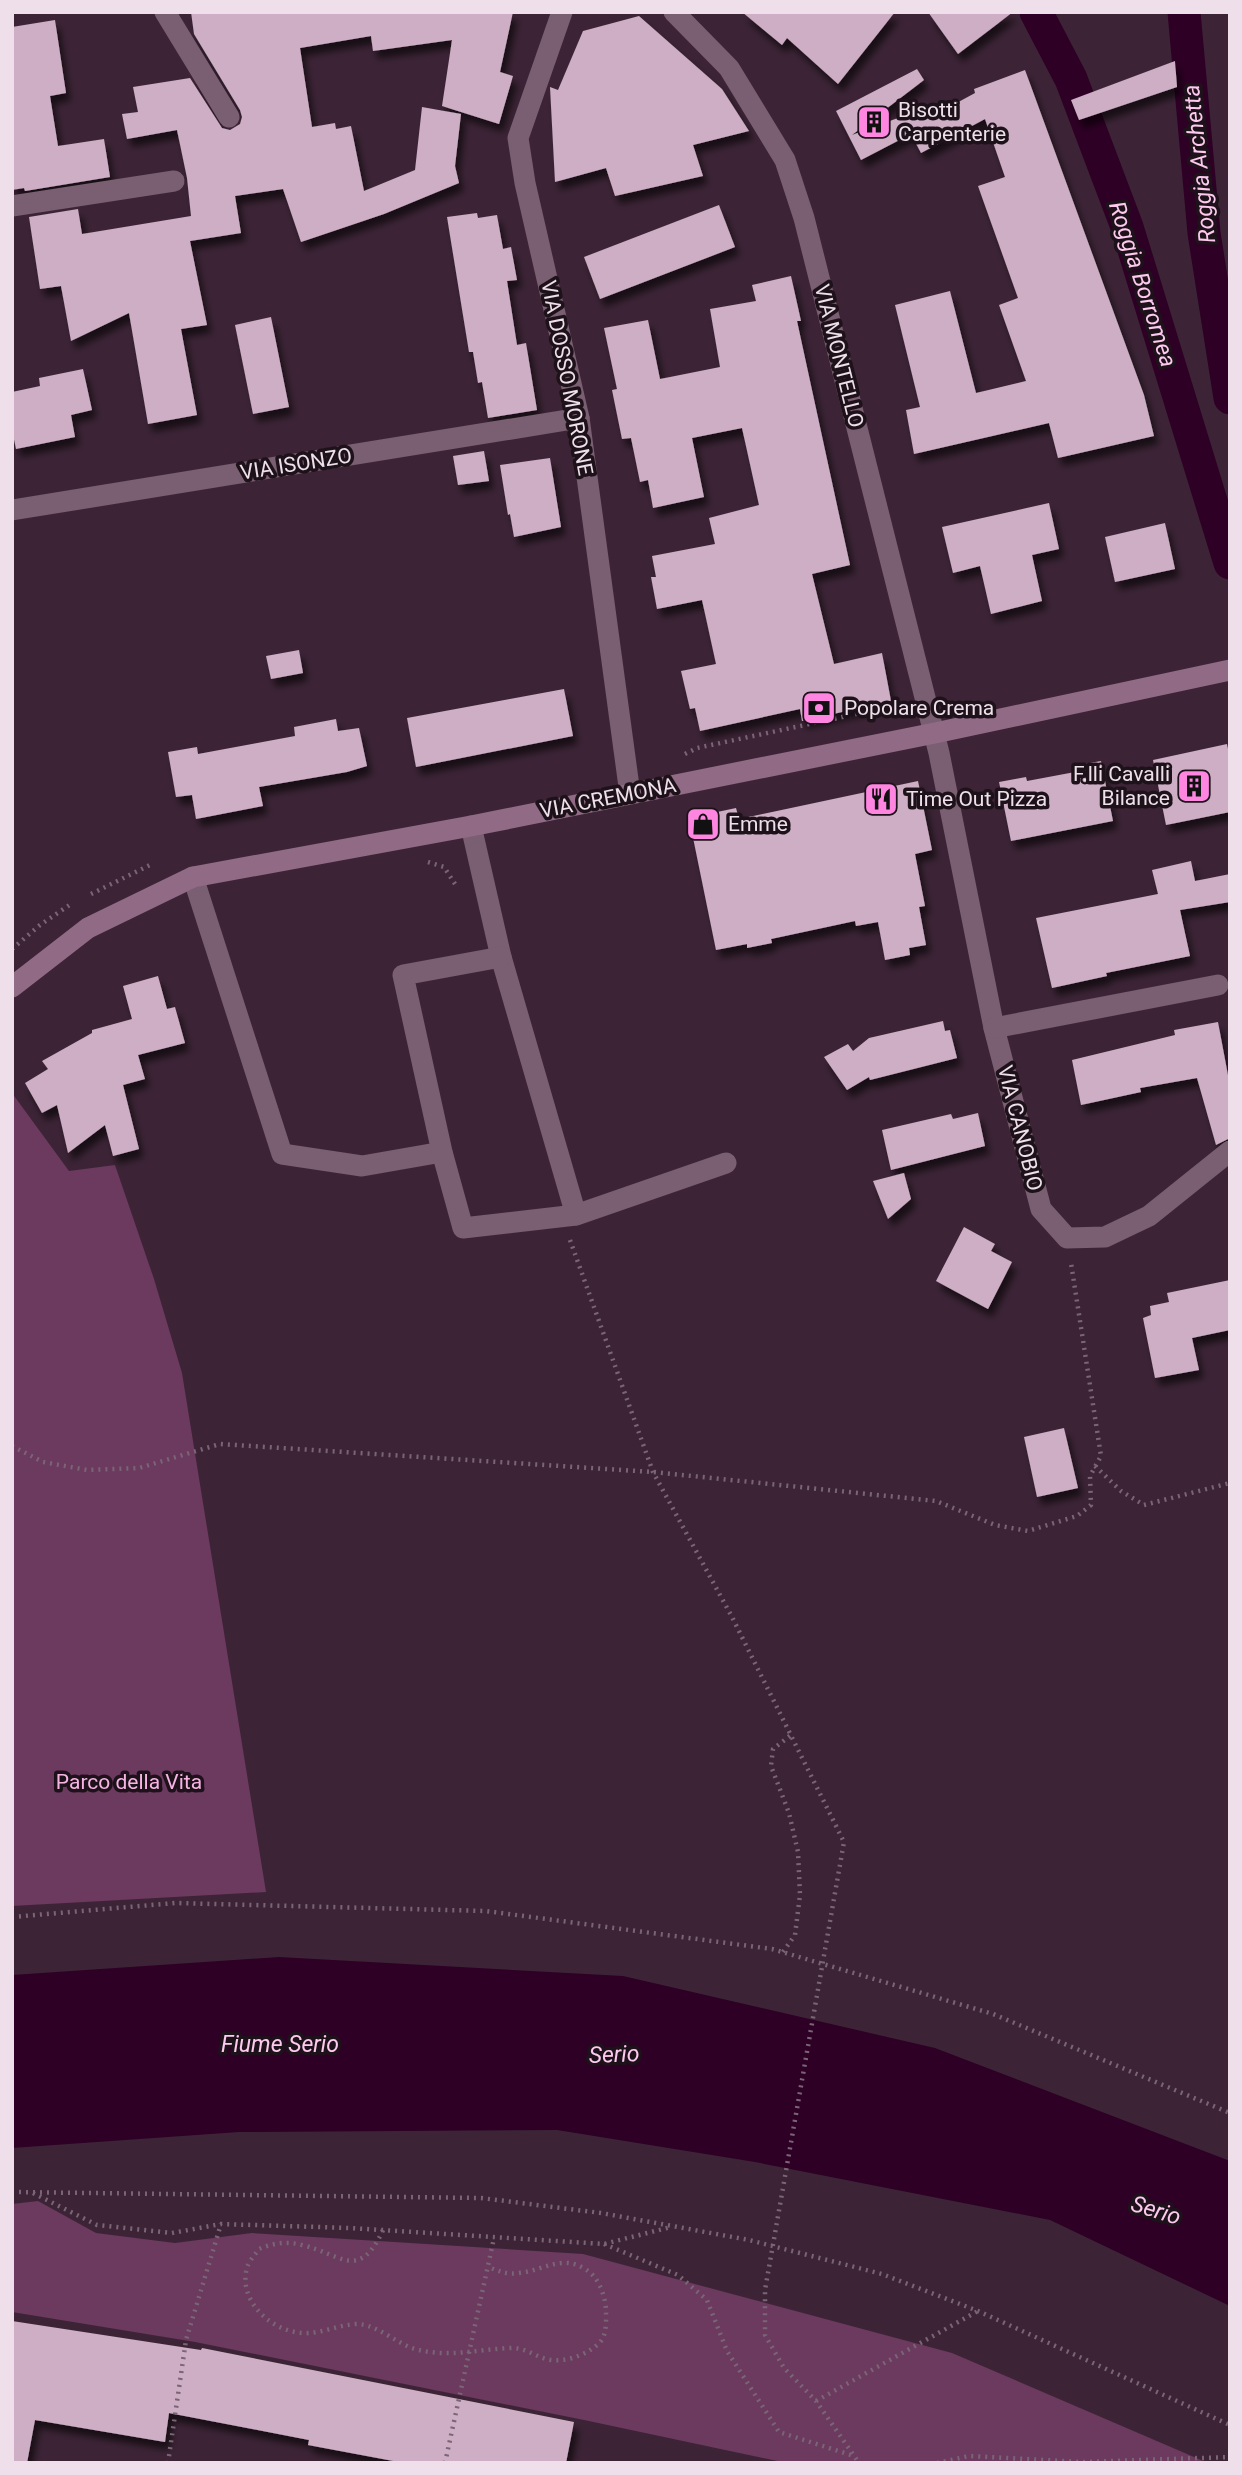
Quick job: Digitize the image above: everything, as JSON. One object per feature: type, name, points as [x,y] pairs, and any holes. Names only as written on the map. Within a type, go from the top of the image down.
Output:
[{"type":"street","points":[[165,12],[229,117]]},
{"type":"street","name":"VIA DOSSO MORONE","points":[[562,12],[518,138],[525,183],[579,418],[630,794]]},
{"type":"street","name":"VIA MONTELLO","points":[[674,12],[729,68],[785,160],[804,218],[934,733]]},
{"type":"street","points":[[12,206],[174,181]]},
{"type":"street","name":"VIA ISONZO","points":[[12,510],[579,418]]},
{"type":"street","name":"VIA CREMONA","points":[[12,987],[88,928],[193,877],[471,826],[934,733],[1230,670]]},
{"type":"street","name":"VIA CANOBIO","points":[[934,733],[994,1028],[1041,1209],[1068,1238]]},
{"type":"street","points":[[471,826],[501,957],[570,1216]]},
{"type":"street","points":[[193,877],[282,1154],[362,1166],[443,1152]]},
{"type":"street","points":[[501,957],[403,975],[463,1228],[570,1216],[726,1163]]},
{"type":"street","points":[[994,1028],[1218,985]]},
{"type":"street","points":[[1068,1238],[1105,1237],[1149,1216],[1230,1151]]},
{"type":"path","points":[[419,859],[443,867],[457,885],[484,880]]},
{"type":"path","points":[[570,1216],[653,1472],[732,1617],[844,1842],[765,2290],[765,2335],[784,2368],[816,2400],[859,2463]]},
{"type":"path","points":[[12,1446],[43,1462],[87,1470],[139,1468],[220,1444],[653,1472],[936,1501],[995,1525],[1028,1531],[1077,1516],[1091,1505],[1090,1476],[1101,1457],[1068,1238]]},
{"type":"path","points":[[1095,1466],[1121,1492],[1144,1506],[1230,1483]]},
{"type":"path","points":[[783,1952],[795,1935],[800,1895],[798,1852],[789,1813],[771,1766],[773,1749],[790,1735]]},
{"type":"path","points":[[12,1917],[175,1903],[486,1911],[783,1952],[993,2014],[1230,2113]]},
{"type":"path","points":[[29,2191],[97,2225],[172,2233],[221,2224],[383,2230],[604,2244],[674,2227]]},
{"type":"path","points":[[12,2192],[481,2197],[601,2213],[749,2240],[882,2274],[978,2311],[1230,2425]]},
{"type":"path","points":[[168,2463],[186,2340],[221,2224]]},
{"type":"path","points":[[383,2230],[369,2255],[354,2262],[341,2260],[302,2245],[284,2243],[259,2249],[246,2272],[249,2297],[256,2309],[268,2320],[295,2332],[315,2333],[358,2324],[413,2348],[454,2355],[523,2348],[550,2360],[566,2360],[586,2352],[601,2340],[607,2324],[606,2303],[600,2284],[586,2269],[570,2262],[506,2274],[488,2267]]},
{"type":"path","points":[[445,2463],[494,2238]]},
{"type":"path","points":[[604,2244],[678,2275],[707,2300],[727,2351],[779,2432],[854,2456]]},
{"type":"path","points":[[816,2400],[978,2311]]},
{"type":"path","points":[[937,2463],[969,2456],[1082,2462],[1230,2457]]},
{"type":"green space","name":"Parco della Vita","points":[[12,1093],[69,1171],[115,1165],[154,1279],[182,1373],[266,1892],[12,1906]]},
{"type":"green space","points":[[38,2201],[96,2233],[175,2243],[252,2233],[583,2254],[952,2353],[1208,2463],[787,2463],[195,2342],[12,2312],[12,2204]]},
{"type":"water","name":"Fiume Serio","points":[[279,1957],[623,1976],[935,2048],[1230,2161],[1230,2306],[1050,2220],[755,2162],[557,2130],[239,2132],[12,2148],[12,1975]]},
{"type":"building","points":[[191,12],[513,12],[500,72],[513,76],[499,124],[442,106],[452,40],[373,51],[371,36],[300,48],[312,127],[335,123],[336,129],[351,126],[364,191],[415,170],[422,107],[461,114],[455,166],[459,183],[384,214],[301,242],[283,189],[235,196],[241,233],[190,241],[207,325],[181,329],[197,415],[148,424],[129,313],[71,341],[61,286],[40,289],[29,217],[78,209],[82,234],[191,216],[187,178],[177,130],[127,139],[122,114],[138,112],[133,87],[190,78],[222,128],[230,130],[240,124],[240,110],[194,34]]},
{"type":"building","points":[[742,12],[895,12],[838,84],[787,38],[782,45]]},
{"type":"building","points":[[928,12],[1013,12],[958,54]]},
{"type":"building","points":[[639,16],[722,89],[749,131],[693,145],[703,176],[615,196],[606,168],[555,182],[550,87],[558,90],[583,31]]},
{"type":"building","points":[[55,20],[66,93],[50,96],[58,146],[104,139],[110,177],[25,191],[24,188],[12,190],[12,27]]},
{"type":"building","points":[[1175,61],[1177,87],[1079,120],[1071,100]]},
{"type":"building","points":[[917,69],[924,80],[852,135],[925,108],[929,118],[975,93],[974,89],[1025,70],[1144,395],[1154,436],[1058,458],[1049,423],[914,454],[906,410],[920,407],[895,305],[950,291],[976,393],[1026,381],[999,305],[1018,298],[978,186],[1005,177],[985,119],[921,153],[911,134],[861,160],[836,111]]},
{"type":"building","points":[[719,205],[735,247],[600,299],[584,257]]},
{"type":"building","points":[[477,213],[478,218],[497,215],[503,249],[511,247],[517,280],[507,281],[517,345],[526,343],[537,410],[488,418],[482,382],[478,383],[473,352],[469,352],[447,217]]},
{"type":"building","points":[[791,276],[801,321],[797,321],[850,565],[812,574],[834,664],[882,653],[891,701],[802,721],[800,709],[700,731],[695,708],[690,709],[681,671],[716,664],[702,600],[657,609],[651,577],[656,577],[652,556],[715,544],[709,518],[759,505],[742,428],[692,438],[704,497],[653,508],[648,480],[640,482],[631,438],[622,439],[612,390],[617,389],[604,328],[648,320],[660,379],[720,367],[710,309],[756,301],[752,285]]},
{"type":"building","points":[[271,317],[289,407],[253,414],[235,325]]},
{"type":"building","points":[[83,369],[92,410],[71,415],[75,437],[16,449],[12,430],[12,392],[40,386],[39,378]]},
{"type":"building","points":[[484,451],[489,481],[458,485],[453,456]]},
{"type":"building","points":[[550,458],[561,527],[514,537],[500,465]]},
{"type":"building","points":[[1049,503],[1059,549],[1032,555],[1042,601],[991,614],[980,566],[953,573],[942,527]]},
{"type":"building","points":[[1165,523],[1175,569],[1115,582],[1105,537]]},
{"type":"building","points":[[299,650],[303,673],[271,679],[266,656]]},
{"type":"building","points":[[564,689],[573,736],[416,767],[407,718]]},
{"type":"building","points":[[336,719],[338,731],[359,728],[367,766],[259,787],[263,806],[196,819],[192,795],[176,797],[168,752],[197,747],[198,754],[295,736],[294,727]]},
{"type":"building","name":"F.lli Cavalli Bilance","points":[[1227,744],[1230,759],[1230,812],[1166,825],[1153,760]]},
{"type":"building","points":[[1101,761],[1113,821],[1011,841],[999,782],[1026,777],[1027,781],[1075,772],[1073,766]]},
{"type":"building","points":[[918,781],[932,850],[915,854],[925,906],[919,907],[926,945],[909,948],[910,955],[885,960],[878,922],[856,926],[855,921],[771,939],[772,943],[747,948],[747,944],[716,950],[689,818],[736,808],[739,819]]},
{"type":"building","points":[[1191,861],[1195,881],[1230,874],[1230,902],[1180,910],[1190,956],[1106,973],[1107,976],[1052,988],[1036,918],[1158,894],[1152,870]]},
{"type":"building","points":[[158,976],[167,1009],[175,1007],[185,1043],[138,1055],[145,1079],[123,1085],[139,1149],[113,1156],[105,1125],[68,1153],[57,1105],[42,1113],[25,1083],[48,1069],[42,1061],[92,1033],[92,1030],[132,1019],[123,986]]},
{"type":"building","points":[[943,1021],[945,1031],[950,1030],[957,1058],[870,1080],[869,1077],[847,1090],[824,1057],[848,1044],[853,1051],[869,1038]]},
{"type":"building","points":[[1218,1022],[1230,1086],[1230,1138],[1216,1145],[1197,1078],[1140,1088],[1141,1092],[1081,1105],[1072,1060],[1175,1035],[1174,1030]]},
{"type":"building","points":[[978,1113],[985,1146],[891,1170],[882,1130],[951,1114],[953,1119]]},
{"type":"building","points":[[904,1173],[911,1199],[888,1219],[873,1181]]},
{"type":"building","points":[[964,1227],[995,1244],[991,1251],[1012,1262],[988,1309],[936,1281]]},
{"type":"building","points":[[1230,1280],[1230,1330],[1192,1338],[1199,1370],[1155,1378],[1143,1318],[1151,1315],[1150,1306],[1169,1302],[1167,1293]]},
{"type":"building","points":[[1064,1428],[1078,1488],[1037,1497],[1024,1437]]},
{"type":"building","points":[[12,2321],[201,2350],[202,2348],[574,2422],[566,2463],[404,2463],[308,2445],[309,2440],[169,2413],[165,2442],[35,2420],[27,2463],[12,2463]]},
{"type":"waterway","name":"Roggia Borromea","points":[[1036,12],[1071,79],[1127,227],[1230,563]]},
{"type":"waterway","name":"Roggia Archetta","points":[[1184,12],[1204,233],[1230,398]]},
{"type":"place","name":"Bisotti Carpenterie","points":[[874,122]]},
{"type":"place","name":"Popolare Crema","points":[[819,708]]},
{"type":"place","name":"F.lli Cavalli Bilance","points":[[1194,786]]},
{"type":"place","name":"Time Out Pizza","points":[[881,799]]},
{"type":"place","name":"Emme","points":[[703,824]]},
{"type":"water label","name":"Serio","points":[[614,2054]]},
{"type":"water label","name":"Serio","points":[[1156,2210]]}]
